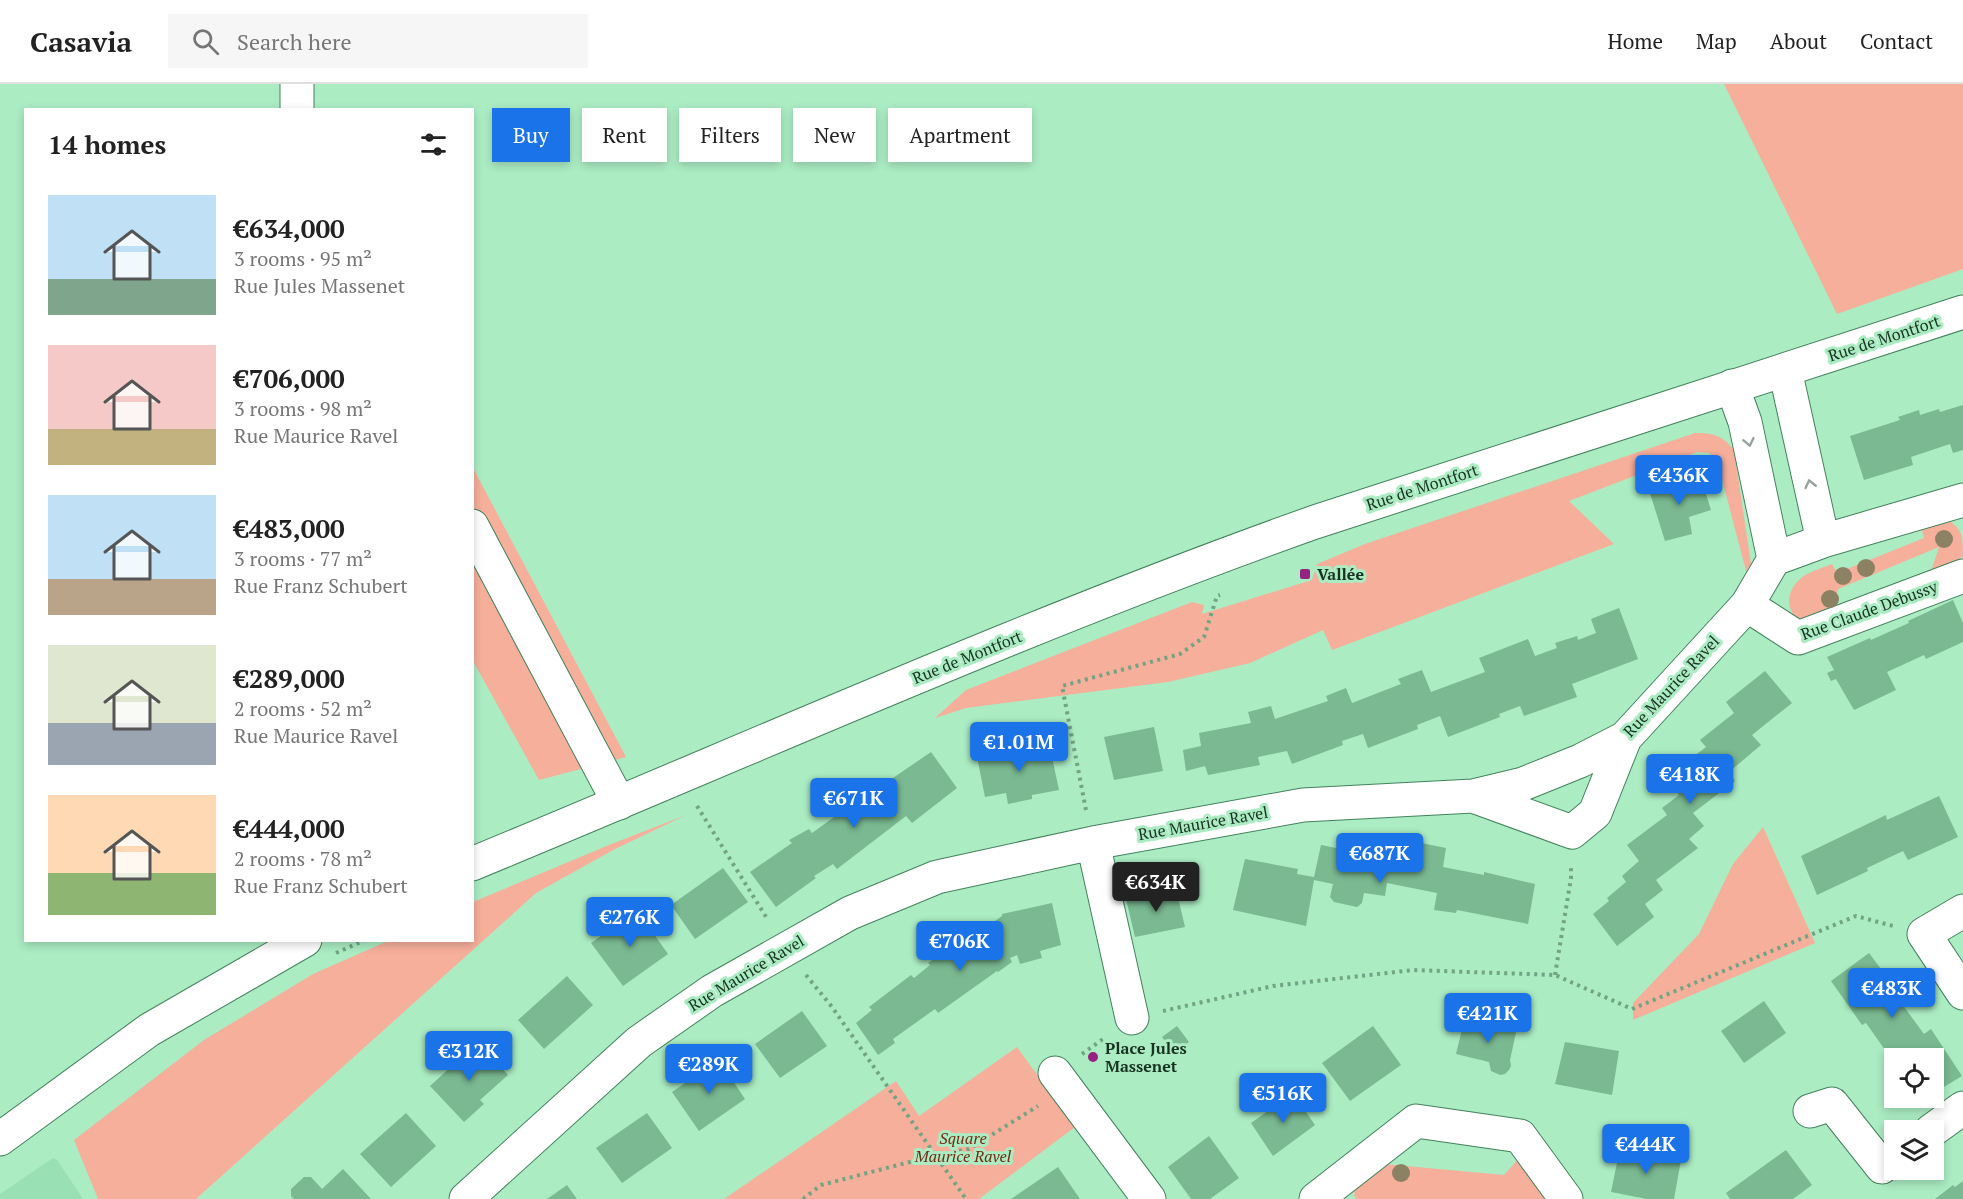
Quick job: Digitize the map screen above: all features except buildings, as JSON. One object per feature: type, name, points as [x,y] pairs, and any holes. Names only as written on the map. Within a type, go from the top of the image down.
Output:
[{"type":"street","points":[[297,84],[297,108]]},
{"type":"street","name":"Rue de Montfort","points":[[474,863],[890,688],[1214,558],[1316,522],[1963,312]]},
{"type":"street","points":[[1785,370],[1823,541]]},
{"type":"street","points":[[1732,386],[1744,422],[1774,559],[1823,541],[1963,500]]},
{"type":"street","points":[[474,530],[619,804]]},
{"type":"street","name":"Rue Maurice Ravel","points":[[466,1199],[639,1042],[712,991],[850,914],[937,877],[1093,843],[1303,805],[1473,796],[1523,784],[1580,761],[1625,738],[1747,605],[1774,559]]},
{"type":"street","name":"Rue Claude Debussy","points":[[1747,605],[1798,638],[1963,576]]},
{"type":"street","points":[[1473,796],[1572,832],[1595,813],[1625,738]]},
{"type":"street","points":[[1093,843],[1132,1018]]},
{"type":"street","points":[[1963,911],[1924,934],[1963,993]]},
{"type":"street","points":[[0,1139],[148,1030],[302,942]]},
{"type":"street","points":[[1060,1080],[1149,1199]]},
{"type":"street","points":[[1810,1111],[1832,1104],[1882,1167],[1884,1166]]},
{"type":"street","points":[[1944,1122],[1963,1108]]},
{"type":"street","points":[[1316,1199],[1416,1121],[1520,1136],[1566,1199]]},
{"type":"path","points":[[1093,843],[1062,686],[1180,654],[1204,637],[1218,596],[1228,592]]},
{"type":"path","points":[[702,814],[786,949],[832,1007],[966,1199]]},
{"type":"path","points":[[1555,975],[1571,878],[1572,832]]},
{"type":"path","points":[[802,1199],[821,1185],[969,1149],[1031,1112],[1060,1080],[1132,1018],[1273,986],[1413,970],[1555,975],[1632,1009],[1856,916],[1924,934]]},
{"type":"shaded area","points":[[53,1158],[57,1160],[83,1199],[0,1199],[0,1194]]},
{"type":"green space","points":[[1724,84],[1963,84],[1963,269],[1837,314]]},
{"type":"green space","points":[[1695,433],[1717,436],[1734,450],[1751,564],[1746,571],[1717,460],[1709,453],[1697,452],[1569,501],[1614,544],[1332,650],[1323,630],[1250,663],[1168,682],[966,708],[935,718],[966,690],[1192,602],[1204,605],[1202,614],[1312,580],[1317,564],[1365,544]]},
{"type":"green space","points":[[474,470],[626,757],[539,780],[474,663]]},
{"type":"green space","points":[[1946,519],[1956,526],[1961,534],[1963,556],[1958,560],[1931,571],[1939,547],[1838,589],[1832,615],[1802,623],[1792,613],[1790,595],[1801,578],[1832,564],[1837,573],[1924,538],[1921,527]]},
{"type":"green space","points":[[686,815],[615,849],[536,893],[196,1199],[98,1199],[74,1140],[204,1040],[313,974],[386,942],[474,942],[474,902]]},
{"type":"green space","points":[[1763,827],[1815,943],[1633,1020],[1633,1003],[1699,934],[1733,864]]},
{"type":"green space","name":"Square Maurice Ravel","points":[[1017,1047],[1075,1127],[979,1199],[724,1199],[896,1081],[919,1116]]},
{"type":"green space","points":[[1520,1157],[1554,1199],[1357,1199],[1354,1195],[1355,1188],[1384,1164],[1504,1175]]},
{"type":"place","name":"Vallée","points":[[1305,574]]},
{"type":"place","name":"Place Jules Massenet","points":[[1093,1057]]}]
